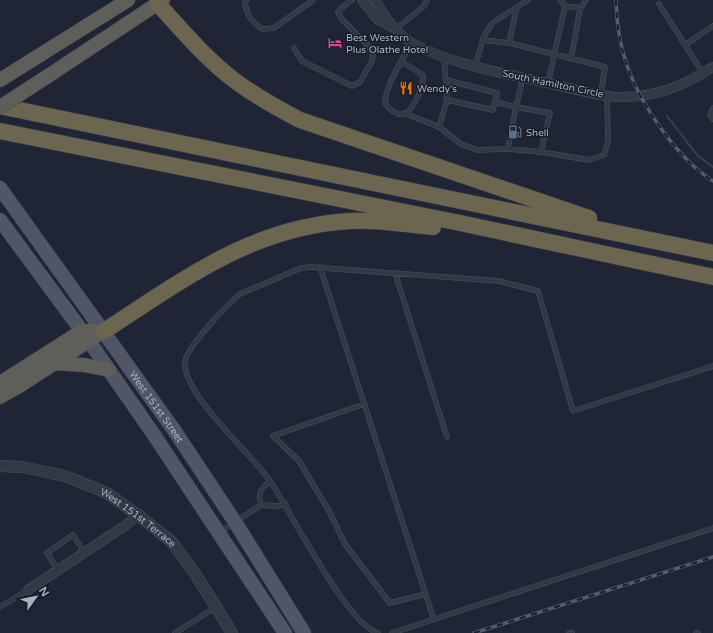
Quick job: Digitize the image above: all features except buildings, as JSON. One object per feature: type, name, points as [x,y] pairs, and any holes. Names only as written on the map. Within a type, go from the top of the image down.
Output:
[{"type":"highway","points":[[0,80],[128,0]]},
{"type":"highway","points":[[0,107],[48,76],[156,1],[195,45],[234,80],[261,98],[300,120],[649,239]]},
{"type":"highway","points":[[0,107],[713,253]]},
{"type":"highway","points":[[0,131],[460,223],[713,277]]},
{"type":"highway","points":[[0,383],[85,336],[104,331],[218,259],[243,246],[274,235],[311,226],[350,221],[366,220],[435,228],[460,223]]},
{"type":"highway","points":[[0,397],[54,363],[85,336]]},
{"type":"highway","points":[[54,363],[84,365],[109,370]]},
{"type":"main road","name":"West 151st Street","points":[[0,188],[174,430],[235,522],[304,633]]},
{"type":"main road","name":"West 151st Street","points":[[0,220],[109,370],[219,532],[285,633]]},
{"type":"street","name":"South Hamilton Circle","points":[[362,0],[377,18],[396,29],[411,42],[444,56],[474,66],[604,95],[619,97],[658,93],[677,86],[713,67]]},
{"type":"street","name":"South Hamilton Circle","points":[[375,0],[396,29]]},
{"type":"street","name":"West 151st Terrace","points":[[0,466],[22,467],[65,476],[107,493],[138,515],[172,542],[196,575],[232,633]]},
{"type":"street","points":[[28,590],[85,553],[138,515]]},
{"type":"lane","points":[[247,0],[245,3],[246,12],[253,23],[262,29],[274,28],[313,0]]},
{"type":"lane","points":[[294,48],[302,61],[317,70],[352,86],[360,82],[372,61],[373,54],[368,46],[341,18],[338,12],[352,0]]},
{"type":"lane","points":[[396,29],[424,6],[427,0]]},
{"type":"lane","points":[[474,66],[483,40],[492,23],[528,0]]},
{"type":"lane","points":[[560,0],[565,6],[580,8]]},
{"type":"lane","points":[[571,59],[580,8],[586,0]]},
{"type":"lane","points":[[659,4],[704,73]]},
{"type":"lane","points":[[548,83],[565,6]]},
{"type":"lane","points":[[509,43],[517,7]]},
{"type":"lane","points":[[685,44],[713,26]]},
{"type":"lane","points":[[406,114],[439,127],[452,138],[477,150],[508,149],[541,152],[589,160],[604,155],[608,142],[604,95],[605,67],[509,43],[483,40]]},
{"type":"lane","points":[[402,62],[418,70],[423,75],[424,81],[412,109],[406,114],[400,115],[390,111],[385,104],[385,96],[411,42]]},
{"type":"lane","points":[[439,127],[447,100],[444,56]]},
{"type":"lane","points":[[512,127],[523,77]]},
{"type":"lane","points":[[446,80],[473,89],[496,93],[493,110],[470,102],[447,100]]},
{"type":"lane","points":[[495,102],[550,114],[541,152]]},
{"type":"lane","points":[[713,108],[710,115],[713,119]]},
{"type":"lane","points":[[508,149],[510,137]]},
{"type":"lane","points":[[378,633],[363,624],[322,571],[286,504],[255,462],[213,417],[191,384],[186,372],[185,362],[194,344],[240,294],[301,268],[320,268],[500,281],[538,291],[573,411],[713,366]]},
{"type":"lane","points":[[320,268],[434,620]]},
{"type":"lane","points":[[395,273],[446,437]]},
{"type":"lane","points":[[364,404],[273,436],[299,461],[329,511],[345,544],[390,603],[425,594]]},
{"type":"lane","points":[[261,506],[259,498],[260,489],[270,481]]},
{"type":"lane","points":[[219,532],[261,506],[277,506],[286,504]]},
{"type":"lane","points":[[392,633],[713,528]]},
{"type":"lane","points":[[58,570],[47,553],[73,535],[85,553]]},
{"type":"lane","points":[[0,607],[28,590]]},
{"type":"lane","points":[[175,633],[181,631],[216,607]]},
{"type":"waterway","points":[[667,116],[697,155],[713,167]]},
{"type":"railway","points":[[616,0],[619,36],[623,53],[628,69],[642,99],[662,130],[679,151],[691,164],[713,181]]},
{"type":"railway","points":[[474,633],[713,557]]},
{"type":"place","name":"Best Western Plus Olathe Hotel","points":[[335,43]]},
{"type":"place","name":"Wendy's","points":[[406,88]]},
{"type":"place","name":"Shell","points":[[515,132]]}]
